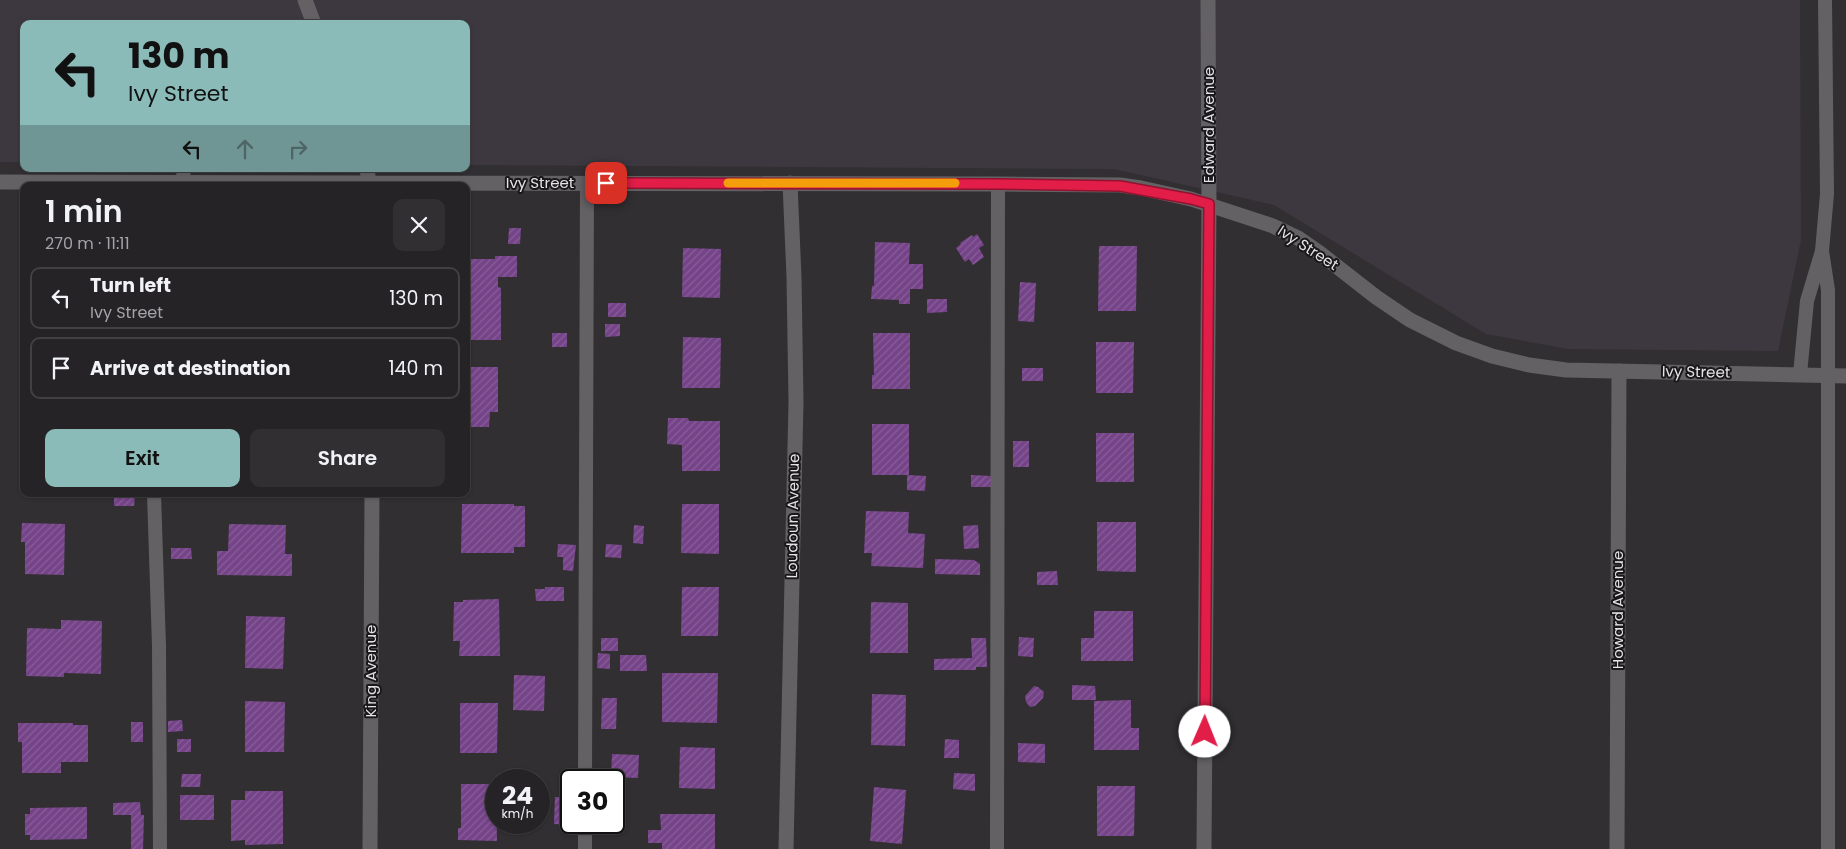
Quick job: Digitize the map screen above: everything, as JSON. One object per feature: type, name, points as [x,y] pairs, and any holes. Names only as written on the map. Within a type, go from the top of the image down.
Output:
[{"type":"street","points":[[305,0],[312,20]]},
{"type":"street","name":"Edward Avenue","points":[[1204,849],[1209,204],[1208,0]]},
{"type":"street","name":"Ivy Street","points":[[166,182],[183,176],[587,183],[1120,186],[1191,199],[1273,226],[1298,238],[1376,297],[1410,320],[1456,343],[1492,356],[1528,365],[1566,370],[1846,376]]},
{"type":"street","name":"Ivy Street","points":[[0,182],[20,182]]},
{"type":"street","name":"Loudoun Avenue","points":[[786,849],[796,402],[790,183]]},
{"type":"street","name":"Howard Avenue","points":[[1617,849],[1619,371]]},
{"type":"street","name":"King Avenue","points":[[370,849],[372,497]]},
{"type":"lane","points":[[1800,374],[1806,302],[1822,250],[1827,194],[1826,0]]},
{"type":"lane","points":[[585,769],[587,183]]},
{"type":"lane","points":[[997,849],[998,184]]},
{"type":"lane","points":[[1822,250],[1828,290],[1828,849]]},
{"type":"lane","points":[[154,497],[159,646],[160,849]]},
{"type":"lane","points":[[585,834],[585,849]]},
{"type":"shaded area","points":[[0,0],[1800,0],[1801,240],[1778,351],[1568,349],[1486,334],[1274,205],[1114,169],[470,165],[470,20],[20,20],[20,162],[0,162]]},
{"type":"building","points":[[509,228],[521,228],[520,244],[508,244]]},
{"type":"building","points":[[977,234],[984,245],[979,248],[984,257],[973,265],[969,259],[965,262],[956,248],[972,235],[973,237]]},
{"type":"building","points":[[875,242],[910,243],[909,264],[923,264],[923,289],[910,289],[910,304],[899,304],[899,300],[871,299],[872,286],[874,286]]},
{"type":"building","points":[[1099,246],[1137,246],[1136,311],[1098,311]]},
{"type":"building","points":[[683,248],[721,249],[720,298],[682,297]]},
{"type":"building","points":[[495,256],[517,256],[517,277],[498,277],[498,287],[501,288],[501,340],[470,340],[470,259],[495,259]]},
{"type":"building","points":[[1020,282],[1036,283],[1034,322],[1018,321]]},
{"type":"building","points":[[927,299],[947,299],[947,312],[927,313]]},
{"type":"building","points":[[608,303],[626,303],[626,317],[608,317]]},
{"type":"building","points":[[605,324],[620,324],[620,336],[605,337]]},
{"type":"building","points":[[552,333],[567,333],[567,347],[552,347]]},
{"type":"building","points":[[873,333],[910,333],[910,389],[872,389],[872,375],[874,375]]},
{"type":"building","points":[[683,337],[721,338],[720,388],[682,388]]},
{"type":"building","points":[[1096,342],[1134,342],[1133,393],[1096,393]]},
{"type":"building","points":[[470,367],[498,367],[498,412],[490,412],[489,427],[470,427]]},
{"type":"building","points":[[1022,368],[1043,368],[1043,381],[1022,381]]},
{"type":"building","points":[[668,418],[688,418],[689,421],[720,421],[720,471],[682,471],[682,445],[667,444]]},
{"type":"building","points":[[872,424],[909,424],[909,475],[872,475]]},
{"type":"building","points":[[1096,433],[1134,433],[1134,482],[1096,482]]},
{"type":"building","points":[[1013,441],[1029,441],[1029,467],[1013,467]]},
{"type":"building","points":[[907,475],[926,476],[925,491],[907,490]]},
{"type":"building","points":[[971,475],[992,476],[991,487],[971,487]]},
{"type":"building","points":[[114,497],[135,497],[134,506],[114,506]]},
{"type":"building","points":[[462,504],[514,504],[514,506],[525,506],[525,547],[514,547],[514,553],[461,553]]},
{"type":"building","points":[[682,504],[719,504],[719,554],[681,553]]},
{"type":"building","points":[[866,511],[909,512],[908,533],[925,534],[923,568],[871,566],[872,553],[864,553]]},
{"type":"building","points":[[1097,522],[1136,522],[1136,572],[1097,571]]},
{"type":"building","points":[[22,523],[65,524],[64,575],[25,574],[25,542],[21,542]]},
{"type":"building","points":[[229,524],[286,525],[285,554],[292,554],[292,576],[217,575],[217,551],[228,551]]},
{"type":"building","points":[[634,525],[644,526],[643,544],[633,543]]},
{"type":"building","points":[[978,525],[979,548],[964,549],[963,526]]},
{"type":"building","points":[[558,544],[576,545],[573,571],[563,570],[563,557],[557,557]]},
{"type":"building","points":[[606,544],[622,545],[621,558],[605,557]]},
{"type":"building","points":[[171,548],[191,548],[192,559],[171,559]]},
{"type":"building","points":[[935,559],[974,560],[980,564],[980,575],[935,574]]},
{"type":"building","points":[[1057,571],[1058,585],[1037,585],[1037,572]]},
{"type":"building","points":[[545,587],[564,587],[564,601],[536,601],[535,589],[545,589]]},
{"type":"building","points":[[682,587],[719,587],[718,636],[681,636]]},
{"type":"building","points":[[499,599],[500,656],[459,656],[460,641],[453,641],[454,602]]},
{"type":"building","points":[[871,602],[908,603],[908,653],[870,653]]},
{"type":"building","points":[[1094,611],[1133,611],[1133,661],[1081,661],[1081,638],[1094,638]]},
{"type":"building","points":[[246,616],[285,617],[283,669],[245,668]]},
{"type":"building","points":[[61,620],[102,621],[101,674],[64,673],[64,677],[26,676],[27,628],[61,629]]},
{"type":"building","points":[[1019,637],[1034,638],[1033,657],[1018,656]]},
{"type":"building","points":[[601,638],[618,638],[618,651],[601,651]]},
{"type":"building","points":[[971,638],[986,638],[987,667],[976,667],[976,670],[934,670],[934,659],[972,658]]},
{"type":"building","points":[[598,653],[610,654],[610,669],[597,668]]},
{"type":"building","points":[[620,655],[646,655],[647,671],[620,671]]},
{"type":"building","points":[[662,673],[718,673],[717,723],[662,722]]},
{"type":"building","points":[[514,675],[545,676],[544,711],[513,710]]},
{"type":"building","points":[[1072,685],[1095,686],[1096,700],[1072,700]]},
{"type":"building","points":[[1034,686],[1044,692],[1043,698],[1035,706],[1030,707],[1026,702],[1025,696]]},
{"type":"building","points":[[872,694],[906,695],[905,746],[871,745]]},
{"type":"building","points":[[602,698],[617,698],[616,729],[601,729]]},
{"type":"building","points":[[1131,700],[1131,728],[1139,728],[1139,750],[1094,750],[1094,701]]},
{"type":"building","points":[[245,701],[285,702],[284,752],[245,752]]},
{"type":"building","points":[[460,703],[498,703],[497,753],[460,753]]},
{"type":"building","points":[[182,720],[183,731],[168,732],[168,721]]},
{"type":"building","points":[[131,722],[143,722],[143,742],[131,742]]},
{"type":"building","points":[[18,723],[73,723],[73,725],[88,725],[88,762],[61,762],[61,773],[22,773],[22,742],[18,742]]},
{"type":"building","points":[[177,739],[191,739],[191,752],[177,752]]},
{"type":"building","points":[[945,739],[959,740],[959,758],[944,758]]},
{"type":"building","points":[[1018,743],[1045,744],[1045,763],[1018,762]]},
{"type":"building","points":[[680,747],[715,748],[715,789],[679,788]]},
{"type":"building","points":[[612,754],[639,755],[638,778],[625,778],[625,769],[611,769]]},
{"type":"building","points":[[954,773],[975,774],[975,791],[953,789]]},
{"type":"building","points":[[182,774],[201,774],[200,787],[181,787]]},
{"type":"building","points":[[461,784],[485,784],[485,834],[497,834],[497,841],[458,840],[458,828],[461,828]]},
{"type":"building","points":[[1097,786],[1135,786],[1134,836],[1097,836]]},
{"type":"building","points":[[874,787],[906,790],[902,844],[870,841]]},
{"type":"building","points":[[245,791],[283,791],[283,844],[245,845],[245,840],[231,841],[231,800],[245,800]]},
{"type":"building","points":[[180,795],[214,795],[214,820],[180,820]]},
{"type":"building","points":[[555,797],[560,797],[560,824],[554,824]]},
{"type":"building","points":[[140,802],[141,815],[144,815],[143,849],[131,849],[131,815],[113,815],[113,803]]},
{"type":"building","points":[[625,806],[626,806],[625,824]]},
{"type":"building","points":[[87,807],[87,839],[30,840],[30,835],[25,835],[25,814],[30,814],[30,808]]},
{"type":"building","points":[[660,814],[715,814],[715,849],[662,849],[662,843],[648,843],[648,830],[661,830]]},
{"type":"slow traffic","points":[[728,183],[955,183]]},
{"type":"route","points":[[606,183],[1120,186],[1140,188],[1209,204],[1205,732]]}]
